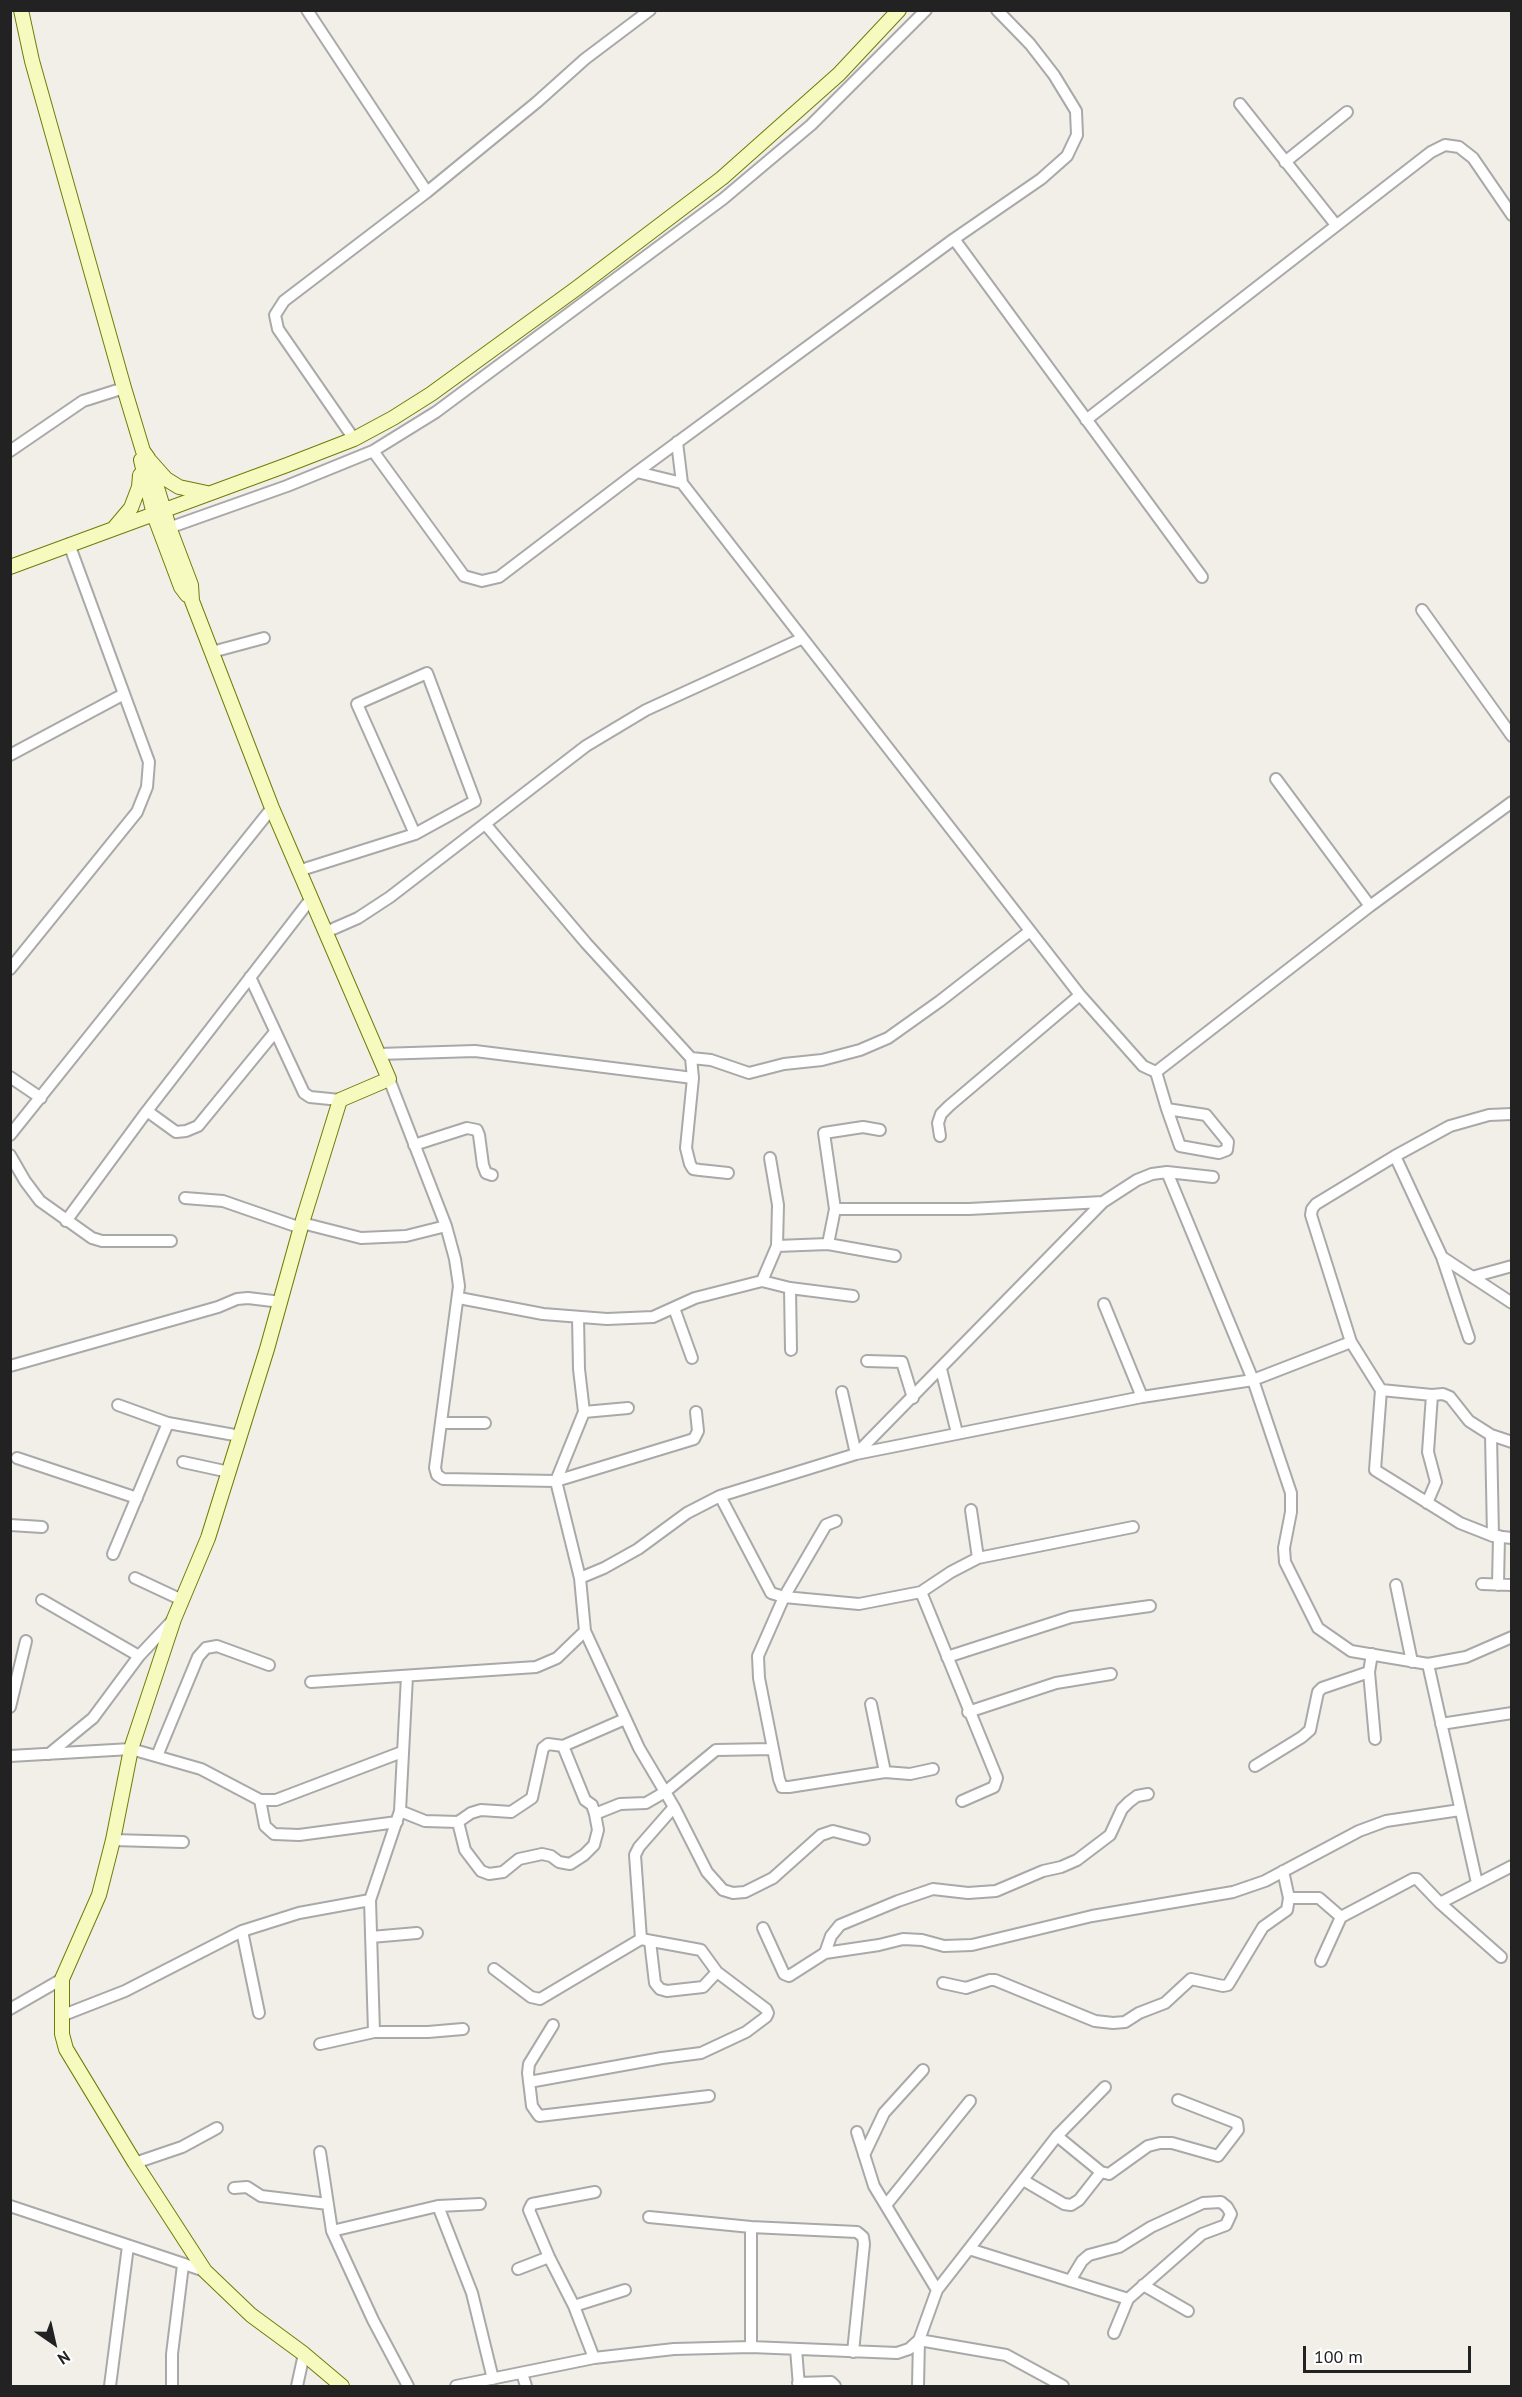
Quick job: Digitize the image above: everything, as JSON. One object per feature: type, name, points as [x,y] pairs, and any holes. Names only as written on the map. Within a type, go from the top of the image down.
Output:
[{"type":"main road","points":[[21,10],[32,61],[181,587],[192,601],[272,808],[389,1079],[340,1100],[208,1538],[174,1619],[131,1749],[113,1840],[99,1895],[62,1979],[62,2034],[66,2049],[135,2163],[205,2271],[251,2315],[304,2354],[342,2386]]},
{"type":"main road","points":[[10,567],[354,439],[393,418],[484,356],[722,178],[839,74],[899,10]]},
{"type":"main road","points":[[144,457],[166,479],[179,487],[210,493]]},
{"type":"main road","points":[[114,528],[131,508],[137,496],[144,457]]},
{"type":"street","points":[[308,10],[427,192]]},
{"type":"street","points":[[354,439],[278,329],[275,315],[284,301],[427,192],[537,102],[585,59],[650,10]]},
{"type":"street","points":[[165,529],[287,486],[373,451],[405,433],[494,370],[723,199],[811,125],[926,10]]},
{"type":"street","points":[[373,451],[464,576],[482,581],[499,577],[677,442],[954,239],[1041,179],[1067,156],[1077,135],[1076,111],[1054,75],[1030,44],[997,10]]},
{"type":"street","points":[[1240,104],[1336,225]]},
{"type":"street","points":[[1285,162],[1347,112]]},
{"type":"street","points":[[1086,420],[1431,152],[1445,145],[1459,147],[1473,158],[1512,215]]},
{"type":"street","points":[[954,239],[1202,578]]},
{"type":"street","points":[[484,356],[494,370]]},
{"type":"street","points":[[10,451],[83,401],[124,388]]},
{"type":"street","points":[[677,442],[682,483],[1080,995],[1143,1066],[1156,1072],[1167,1109],[1180,1146],[1219,1153],[1227,1150],[1228,1142],[1206,1115],[1167,1109]]},
{"type":"street","points":[[637,472],[682,483]]},
{"type":"street","points":[[10,969],[136,812],[147,787],[148,762],[69,544]]},
{"type":"street","points":[[1422,610],[1512,736]]},
{"type":"street","points":[[212,652],[264,638]]},
{"type":"street","points":[[326,932],[358,918],[382,902],[486,825],[586,746],[646,710],[801,639]]},
{"type":"street","points":[[298,871],[415,834],[475,801],[426,673],[357,704],[415,834]]},
{"type":"street","points":[[10,755],[124,694]]},
{"type":"street","points":[[1276,779],[1370,906]]},
{"type":"street","points":[[1156,1072],[1370,906],[1512,802]]},
{"type":"street","points":[[10,1135],[272,808]]},
{"type":"street","points":[[486,825],[586,943],[691,1058],[693,1078],[686,1148],[690,1164],[693,1169],[728,1173]]},
{"type":"street","points":[[66,1221],[147,1111],[310,900]]},
{"type":"street","points":[[691,1058],[711,1060],[749,1073],[784,1064],[822,1060],[860,1050],[888,1038],[1030,931]]},
{"type":"street","points":[[250,977],[304,1093],[310,1097],[340,1100]]},
{"type":"street","points":[[939,1136],[938,1123],[941,1114],[1080,995]]},
{"type":"street","points":[[147,1111],[176,1132],[198,1126],[275,1032]]},
{"type":"street","points":[[379,1054],[475,1051],[693,1078]]},
{"type":"street","points":[[10,1077],[41,1098]]},
{"type":"street","points":[[389,1079],[446,1226],[455,1259],[459,1298],[435,1468],[437,1475],[443,1479],[556,1481],[694,1439],[698,1431],[696,1412]]},
{"type":"street","points":[[1512,1114],[1488,1114],[1450,1126],[1316,1204],[1311,1215],[1351,1342],[1381,1390],[1375,1470],[1460,1523],[1496,1536],[1512,1538]]},
{"type":"street","points":[[828,1244],[835,1209],[825,1133],[863,1127],[880,1130]]},
{"type":"street","points":[[414,1145],[467,1128],[477,1130],[483,1165],[486,1173],[492,1175]]},
{"type":"street","points":[[10,1155],[40,1201],[92,1238],[102,1241],[171,1240]]},
{"type":"street","points":[[1395,1156],[1442,1257],[1469,1338]]},
{"type":"street","points":[[762,1281],[777,1246],[778,1205],[770,1158]]},
{"type":"street","points":[[1167,1172],[1253,1380],[1291,1493],[1291,1512],[1284,1548],[1285,1562],[1318,1628],[1351,1652],[1428,1664],[1466,1657],[1512,1637]]},
{"type":"street","points":[[856,1454],[1103,1202],[1137,1180],[1152,1174],[1167,1172],[1213,1177]]},
{"type":"street","points":[[185,1198],[223,1202],[302,1226],[361,1238],[406,1236],[446,1226]]},
{"type":"street","points":[[835,1209],[969,1209],[1103,1202]]},
{"type":"street","points":[[777,1246],[828,1244],[896,1256]]},
{"type":"street","points":[[1442,1257],[1512,1303]]},
{"type":"street","points":[[1472,1277],[1512,1266]]},
{"type":"street","points":[[459,1298],[543,1314],[607,1319],[653,1317],[695,1298],[762,1281],[790,1288],[853,1296]]},
{"type":"street","points":[[790,1288],[791,1350]]},
{"type":"street","points":[[10,1365],[218,1307],[237,1299],[281,1302]]},
{"type":"street","points":[[1104,1304],[1142,1397]]},
{"type":"street","points":[[674,1308],[692,1358]]},
{"type":"street","points":[[578,1317],[579,1369],[584,1412],[556,1481],[580,1578],[585,1631],[625,1719],[707,1872],[723,1890],[733,1893],[745,1892],[773,1878],[821,1835],[833,1832],[864,1839]]},
{"type":"street","points":[[580,1578],[638,1549],[687,1513],[720,1496],[856,1454],[1142,1397],[1253,1380],[1351,1342]]},
{"type":"street","points":[[867,1361],[902,1362],[913,1398]]},
{"type":"street","points":[[941,1369],[957,1433]]},
{"type":"street","points":[[1381,1390],[1443,1394],[1450,1397],[1469,1420],[1491,1435],[1512,1443]]},
{"type":"street","points":[[842,1392],[856,1454]]},
{"type":"street","points":[[1426,1503],[1436,1482],[1428,1452],[1432,1395]]},
{"type":"street","points":[[118,1405],[168,1423],[240,1436]]},
{"type":"street","points":[[584,1412],[628,1408]]},
{"type":"street","points":[[113,1554],[168,1423]]},
{"type":"street","points":[[441,1423],[485,1424]]},
{"type":"street","points":[[1491,1435],[1498,1585]]},
{"type":"street","points":[[17,1458],[137,1498]]},
{"type":"street","points":[[183,1462],[229,1472]]},
{"type":"street","points":[[720,1496],[768,1590],[784,1597],[859,1605],[921,1592],[951,1572],[978,1558],[1133,1527]]},
{"type":"street","points":[[971,1510],[978,1558]]},
{"type":"street","points":[[836,1521],[826,1525],[784,1597],[758,1656],[759,1678],[782,1787],[885,1772],[909,1774],[933,1769]]},
{"type":"street","points":[[10,1525],[42,1527]]},
{"type":"street","points":[[135,1578],[182,1600]]},
{"type":"street","points":[[1482,1584],[1512,1585]]},
{"type":"street","points":[[1396,1585],[1412,1662]]},
{"type":"street","points":[[921,1592],[997,1783],[994,1787],[962,1801]]},
{"type":"street","points":[[42,1600],[139,1656]]},
{"type":"street","points":[[946,1657],[1071,1617],[1150,1606]]},
{"type":"street","points":[[48,1754],[93,1718],[139,1656],[174,1619]]},
{"type":"street","points":[[311,1682],[536,1666],[557,1658],[585,1631]]},
{"type":"street","points":[[10,1707],[26,1641]]},
{"type":"street","points":[[157,1756],[198,1657],[206,1648],[216,1646],[269,1665]]},
{"type":"street","points":[[1372,1654],[1369,1672],[1375,1739]]},
{"type":"street","points":[[1428,1664],[1477,1883]]},
{"type":"street","points":[[1255,1766],[1310,1730],[1318,1692],[1369,1672]]},
{"type":"street","points":[[968,1713],[1056,1683],[1111,1674]]},
{"type":"street","points":[[374,2032],[369,1900],[400,1811],[407,1676]]},
{"type":"street","points":[[871,1704],[885,1772]]},
{"type":"street","points":[[1441,1724],[1512,1713]]},
{"type":"street","points":[[400,1811],[425,1821],[458,1822],[471,1813],[482,1810],[511,1812],[532,1798],[543,1748],[548,1744],[562,1746],[625,1719]]},
{"type":"street","points":[[458,1822],[465,1850],[481,1871],[489,1874],[504,1872],[519,1858],[542,1854],[551,1856],[559,1862],[570,1864],[584,1855],[594,1845],[598,1830],[595,1814],[591,1805],[585,1800],[562,1746]]},
{"type":"street","points":[[11,1758],[131,1749],[201,1769],[260,1800],[276,1800],[402,1752]]},
{"type":"street","points":[[595,1814],[620,1804],[646,1803],[665,1792],[716,1750],[773,1749]]},
{"type":"street","points":[[825,1953],[831,1936],[840,1925],[890,1904],[933,1889],[968,1893],[996,1891],[1043,1871],[1077,1860],[1110,1835],[1122,1809],[1129,1802],[1137,1796],[1148,1794]]},
{"type":"street","points":[[260,1800],[265,1826],[274,1834],[299,1835],[397,1822]]},
{"type":"street","points":[[674,1808],[635,1855],[645,1940],[656,1983],[660,1989],[667,1990],[703,1987],[717,1972]]},
{"type":"street","points":[[763,1928],[784,1974],[789,1976],[825,1953],[879,1946],[903,1939],[922,1940],[944,1946],[972,1945],[1092,1916],[1233,1892],[1265,1881],[1359,1831],[1386,1821],[1460,1810]]},
{"type":"street","points":[[113,1840],[183,1842]]},
{"type":"street","points":[[1440,1903],[1512,1866]]},
{"type":"street","points":[[943,1983],[966,1988],[995,1980],[1095,2021],[1125,2022],[1139,2013],[1165,2003],[1191,1979],[1228,1985],[1263,1927],[1287,1911],[1289,1898],[1284,1871]]},
{"type":"street","points":[[1321,1961],[1341,1917],[1413,1879],[1421,1882],[1440,1903],[1501,1957]]},
{"type":"street","points":[[1289,1898],[1319,1898],[1341,1917]]},
{"type":"street","points":[[61,2016],[125,1991],[242,1931],[299,1913],[369,1900]]},
{"type":"street","points":[[242,1931],[259,2013]]},
{"type":"street","points":[[371,1937],[417,1933]]},
{"type":"street","points":[[494,1968],[531,1997],[540,1999],[645,1940],[701,1950],[717,1972],[766,2009],[766,2017],[746,2032],[701,2053],[529,2082]]},
{"type":"street","points":[[10,2009],[62,1979]]},
{"type":"street","points":[[553,2025],[529,2064],[532,2106],[539,2115],[709,2096]]},
{"type":"street","points":[[320,2044],[374,2032],[428,2032],[463,2029]]},
{"type":"street","points":[[864,2155],[884,2113],[923,2070]]},
{"type":"street","points":[[918,2386],[919,2340],[937,2290],[1057,2136],[1105,2087]]},
{"type":"street","points":[[1057,2136],[1101,2172],[1109,2174],[1148,2146],[1160,2143],[1172,2143],[1218,2157],[1224,2152],[1238,2130],[1237,2123],[1178,2100]]},
{"type":"street","points":[[886,2205],[970,2101]]},
{"type":"street","points":[[135,2163],[183,2148],[217,2128]]},
{"type":"street","points":[[856,2132],[874,2186],[937,2290]]},
{"type":"street","points":[[320,2152],[332,2231],[373,2320],[408,2386]]},
{"type":"street","points":[[1023,2180],[1064,2204],[1071,2205],[1079,2200],[1101,2172]]},
{"type":"street","points":[[234,2188],[247,2187],[261,2196],[328,2204]]},
{"type":"street","points":[[594,2358],[574,2306],[549,2257],[529,2210],[532,2204],[595,2192]]},
{"type":"street","points":[[1070,2281],[1089,2255],[1119,2247],[1151,2227],[1203,2203],[1221,2202],[1227,2206],[1231,2214],[1226,2225],[1202,2234],[1128,2299],[1114,2333]]},
{"type":"street","points":[[332,2231],[438,2206],[480,2204]]},
{"type":"street","points":[[10,2206],[205,2271]]},
{"type":"street","points":[[438,2206],[472,2294],[493,2379]]},
{"type":"street","points":[[649,2217],[751,2227],[857,2232],[863,2237],[864,2244],[854,2352]]},
{"type":"street","points":[[751,2227],[751,2347]]},
{"type":"street","points":[[110,2386],[128,2246]]},
{"type":"street","points":[[969,2249],[1128,2299]]},
{"type":"street","points":[[518,2269],[549,2257]]},
{"type":"street","points":[[172,2386],[172,2354],[183,2265]]},
{"type":"street","points":[[1143,2285],[1188,2311]]},
{"type":"street","points":[[574,2306],[626,2290]]},
{"type":"street","points":[[456,2386],[594,2358],[674,2349],[751,2347],[897,2354],[909,2349],[919,2340]]},
{"type":"street","points":[[919,2340],[1006,2355],[1063,2386]]},
{"type":"street","points":[[796,2349],[798,2385],[831,2382],[835,2386]]},
{"type":"street","points":[[297,2386],[304,2354]]},
{"type":"street","points":[[522,2373],[526,2386]]}]
